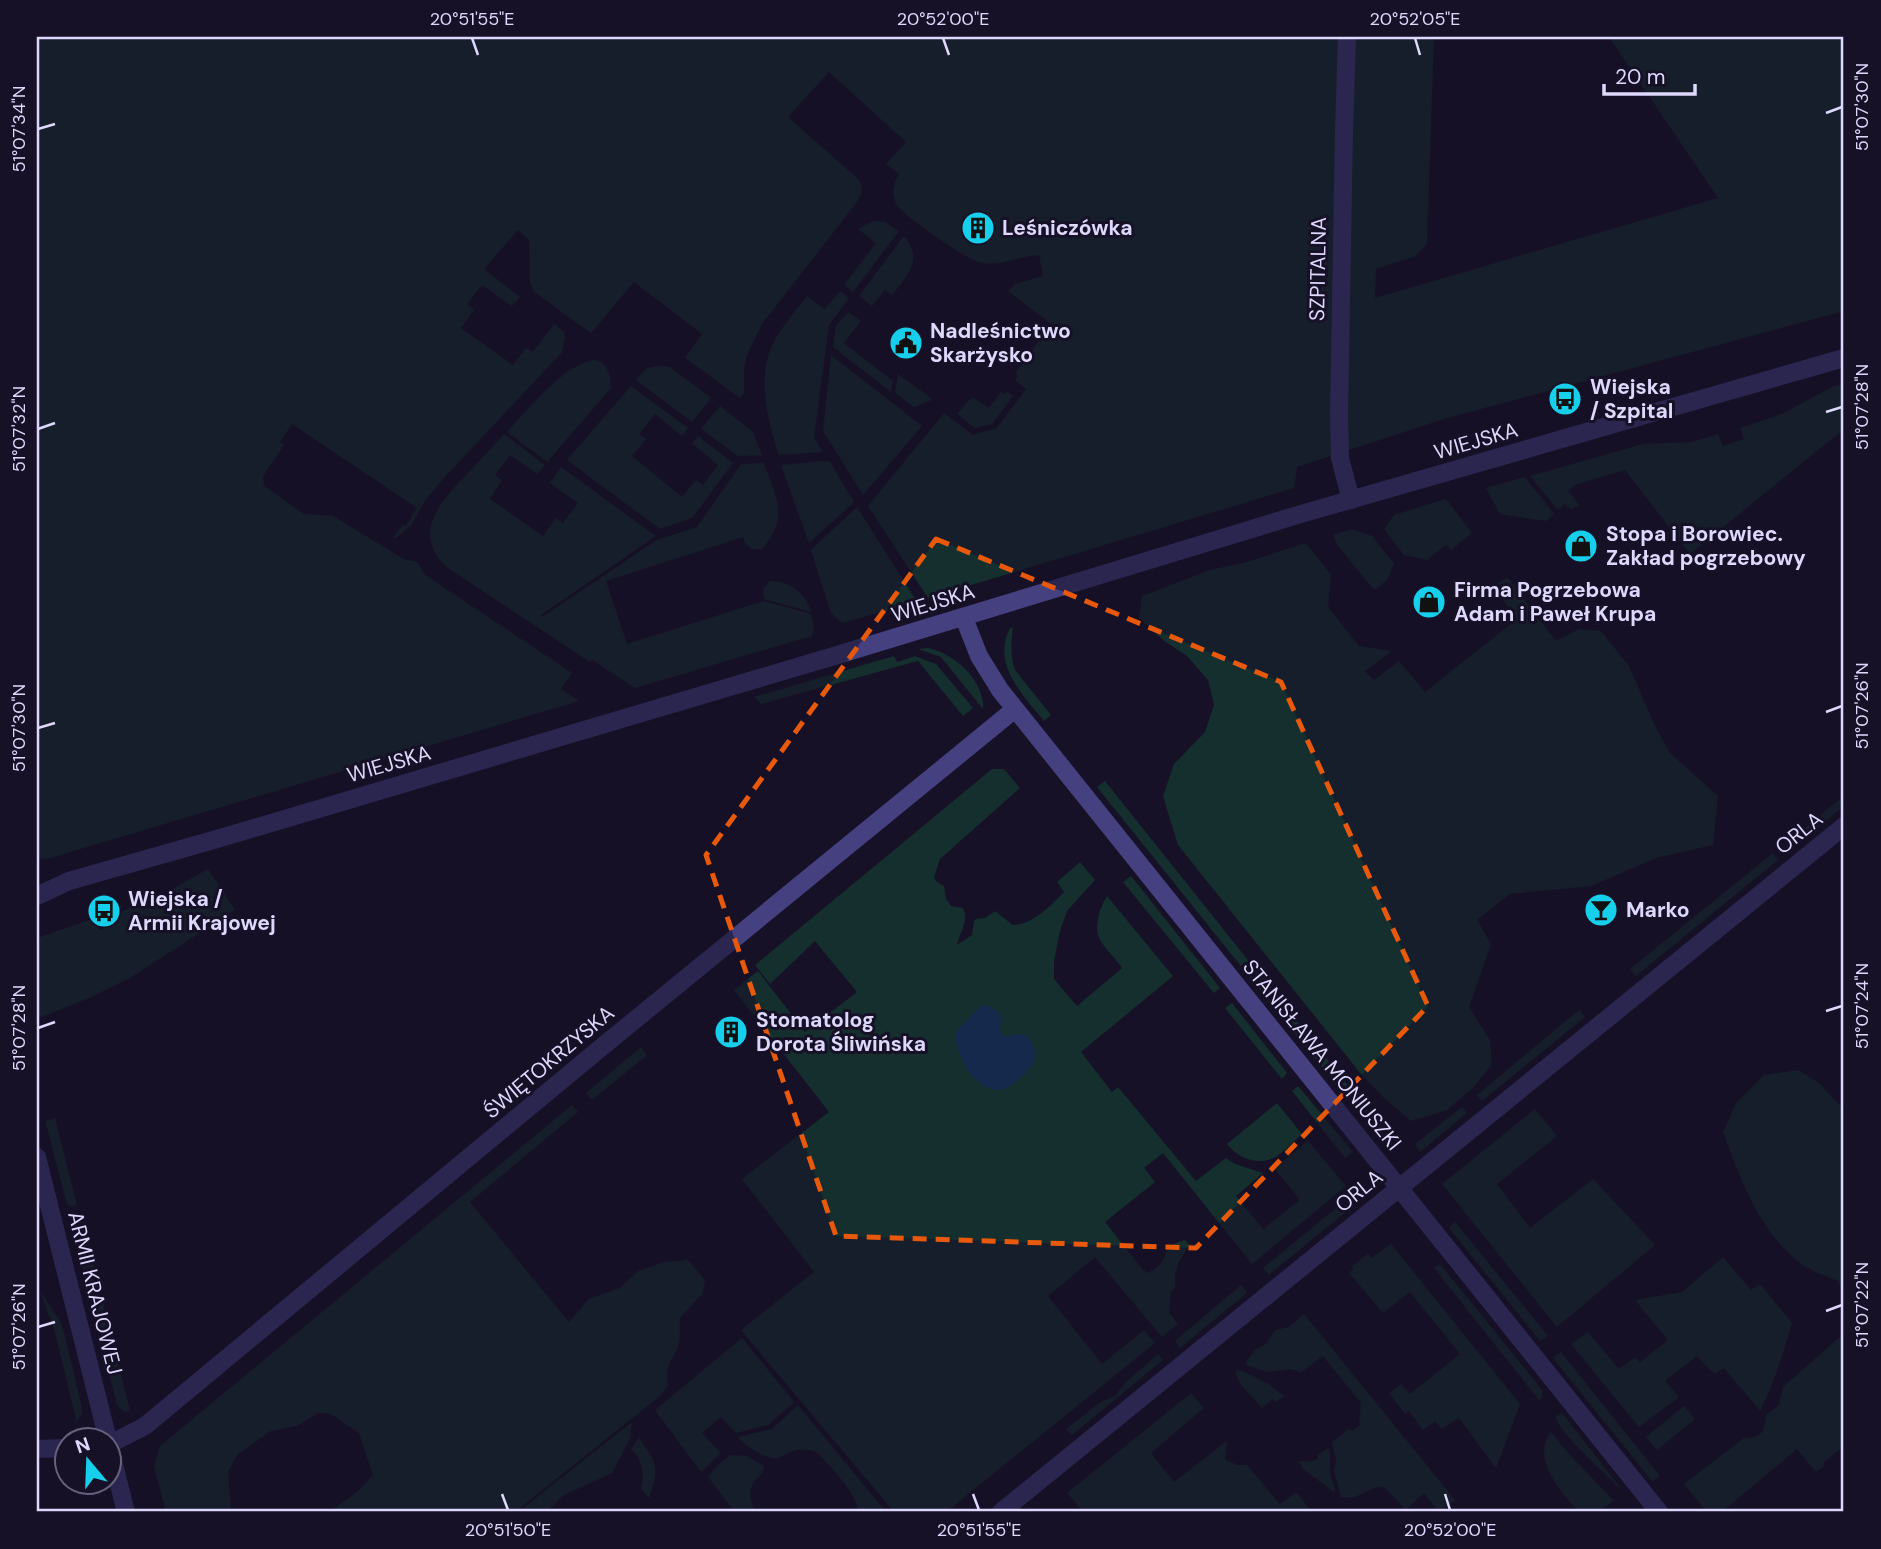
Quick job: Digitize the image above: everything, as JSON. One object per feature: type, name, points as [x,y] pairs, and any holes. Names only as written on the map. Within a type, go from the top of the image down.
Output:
[{"type":"street","name":"SZPITALNA","points":[[1347,37],[1339,416],[1340,458],[1351,500]]},
{"type":"street","name":"WIEJSKA","points":[[37,896],[69,881],[964,618],[1289,518],[1844,358]]},
{"type":"street","name":"STANISŁAWA MONIUSZKI","points":[[964,618],[988,673],[1015,709],[1659,1512]]},
{"type":"street","name":"ŚWIĘTOKRZYSKA","points":[[122,1437],[145,1426],[582,1063],[1015,709]]},
{"type":"street","name":"ORLA","points":[[1001,1512],[1844,826]]},
{"type":"street","name":"ARMII KRAJOWEJ","points":[[37,1157],[105,1426]]},
{"type":"highlighted area","points":[[936,539],[1281,682],[1428,1006],[1196,1248],[836,1236],[706,855]]},
{"type":"green space","points":[[37,37],[1434,37],[1427,243],[1416,256],[1376,269],[1375,298],[1718,198],[1609,37],[1844,37],[1844,311],[1444,419],[1297,467],[1294,488],[928,598],[868,506],[944,413],[973,435],[997,428],[1026,389],[1015,380],[1018,376],[1015,374],[1051,324],[1008,291],[1015,284],[1043,276],[1039,255],[981,263],[950,246],[902,210],[893,193],[899,174],[886,164],[906,142],[829,72],[788,117],[857,178],[862,187],[861,195],[762,324],[747,355],[744,393],[740,398],[685,358],[702,334],[634,282],[591,333],[533,291],[530,282],[529,240],[518,230],[484,269],[520,297],[512,306],[482,285],[467,304],[474,310],[461,328],[513,365],[526,348],[533,352],[554,324],[564,332],[562,352],[444,478],[424,502],[411,526],[393,537],[403,525],[406,526],[417,508],[292,424],[280,442],[284,445],[263,476],[264,486],[304,514],[333,516],[404,559],[417,562],[425,575],[572,673],[561,689],[579,701],[50,858],[37,859]]},
{"type":"green space","points":[[873,221],[885,222],[899,231],[853,292],[844,285],[876,243],[858,229]]},
{"type":"green space","points":[[904,236],[913,252],[908,274],[892,295],[885,290],[872,306],[859,296]]},
{"type":"green space","points":[[840,291],[849,298],[829,325],[814,438],[823,452],[779,455],[768,415],[765,386],[765,372],[772,346],[783,326],[807,296],[825,309]]},
{"type":"green space","points":[[848,312],[861,321],[844,343],[893,381],[891,392],[833,347],[836,326]]},
{"type":"green space","points":[[831,355],[922,426],[863,495],[823,431]]},
{"type":"green space","points":[[592,360],[605,365],[611,388],[547,462],[507,432],[557,380]]},
{"type":"green space","points":[[670,367],[711,398],[692,422],[636,380],[647,368]]},
{"type":"green space","points":[[898,374],[932,400],[914,407],[895,393]]},
{"type":"green space","points":[[1841,384],[1844,389],[1844,429],[1690,554],[1625,470],[1575,485],[1568,491],[1580,506],[1570,509],[1565,504],[1558,510],[1530,476],[1643,444],[1692,442],[1718,434],[1723,446],[1744,439],[1740,428],[1782,414]]},
{"type":"green space","points":[[631,386],[688,428],[682,436],[655,414],[639,434],[646,439],[632,456],[682,497],[696,480],[703,485],[718,465],[692,443],[698,436],[733,463],[692,518],[660,529],[567,460]]},
{"type":"green space","points":[[1001,392],[1013,396],[992,424],[975,428],[957,414],[972,397],[989,408]]},
{"type":"green space","points":[[720,406],[753,432],[762,455],[738,456],[701,429]]},
{"type":"green space","points":[[504,434],[545,465],[537,474],[510,455],[495,475],[502,480],[490,499],[543,536],[556,518],[563,523],[578,503],[550,483],[561,467],[656,536],[541,615],[542,617],[657,540],[697,527],[741,464],[764,463],[776,497],[778,517],[771,538],[762,549],[752,549],[743,537],[606,581],[627,644],[764,601],[811,614],[814,626],[812,636],[635,688],[592,660],[590,662],[445,566],[435,553],[431,528],[440,506]]},
{"type":"green space","points":[[830,462],[854,502],[809,543],[781,465]]},
{"type":"green space","points":[[1525,477],[1554,514],[1546,521],[1500,514],[1486,488]]},
{"type":"green space","points":[[1446,499],[1472,533],[1451,550],[1446,545],[1427,560],[1404,555],[1384,529],[1394,515]]},
{"type":"green space","points":[[857,507],[917,602],[842,623],[831,613],[811,550]]},
{"type":"green space","points":[[1352,529],[1372,536],[1394,564],[1387,580],[1374,590],[1338,546],[1333,535]]},
{"type":"green space","points":[[1306,543],[1331,575],[1328,607],[1359,646],[1392,651],[1365,671],[1374,680],[1399,661],[1425,692],[1517,619],[1493,587],[1507,577],[1556,641],[1579,629],[1601,631],[1629,666],[1670,753],[1718,796],[1713,845],[1656,858],[1591,886],[1510,894],[1477,920],[1491,944],[1469,1007],[1490,1040],[1492,1064],[1475,1086],[1447,1110],[1411,1121],[1361,1074],[1178,845],[1163,796],[1174,764],[1205,732],[1214,705],[1208,680],[1187,656],[1163,640],[1139,618],[1142,596],[1210,570],[1247,562]]},
{"type":"green space","points":[[770,581],[785,583],[796,589],[811,612],[764,599],[763,589]]},
{"type":"green space","points":[[1013,627],[1011,649],[1015,670],[1051,715],[1044,721],[1019,690],[1007,666],[1005,641],[1010,628]]},
{"type":"green space","points":[[928,648],[948,656],[966,670],[979,688],[983,709],[941,657],[918,649]]},
{"type":"green space","points":[[894,656],[897,662],[915,656],[936,664],[973,708],[963,716],[918,661],[761,704],[754,697]]},
{"type":"green space","points":[[992,769],[1004,769],[1020,788],[940,859],[934,878],[944,886],[946,899],[951,906],[963,908],[965,913],[965,922],[957,945],[972,935],[976,919],[985,918],[995,911],[1013,925],[1035,918],[1064,892],[1057,882],[1080,862],[1095,880],[1067,911],[1054,961],[1054,979],[1077,1006],[1122,968],[1098,935],[1098,918],[1107,896],[1173,976],[1081,1052],[1112,1092],[1118,1087],[1196,1181],[1226,1158],[1235,1164],[1263,1173],[1236,1196],[1263,1229],[1300,1200],[1274,1168],[1308,1141],[1346,1186],[1252,1264],[1163,1153],[1144,1168],[1155,1182],[1105,1222],[1143,1270],[1149,1273],[1162,1262],[1168,1246],[1185,1240],[1189,1245],[1178,1264],[1175,1288],[1171,1292],[1169,1313],[1178,1324],[1162,1337],[1095,1257],[1048,1296],[1102,1364],[1144,1330],[1155,1343],[946,1512],[894,1512],[741,1330],[814,1272],[742,1179],[829,1112],[734,990],[758,971],[805,1032],[857,992],[815,941],[770,984],[755,965]]},
{"type":"green space","points":[[1105,781],[1382,1128],[1375,1133],[1097,787]]},
{"type":"green space","points":[[1841,798],[1844,806],[1793,848],[1788,842]]},
{"type":"green space","points":[[1773,853],[1778,860],[1636,976],[1630,969]]},
{"type":"green space","points":[[208,869],[235,910],[130,978],[39,1018],[37,941],[40,937],[95,918],[99,930],[119,923],[117,913],[158,897]]},
{"type":"green space","points":[[1131,876],[1220,988],[1214,993],[1123,882]]},
{"type":"green space","points":[[1232,1003],[1287,1073],[1282,1079],[1225,1008]]},
{"type":"green space","points":[[1579,1010],[1585,1017],[1482,1101],[1477,1095]]},
{"type":"green space","points":[[641,1047],[647,1055],[592,1100],[586,1093]]},
{"type":"green space","points":[[1799,1070],[1820,1084],[1844,1110],[1844,1294],[1838,1281],[1803,1265],[1775,1238],[1754,1205],[1723,1132],[1736,1103],[1764,1075]]},
{"type":"green space","points":[[1298,1086],[1353,1152],[1345,1158],[1292,1091]]},
{"type":"green space","points":[[1277,1103],[1302,1134],[1284,1151],[1270,1159],[1256,1161],[1237,1154],[1227,1144]]},
{"type":"green space","points":[[572,1105],[578,1112],[470,1202],[569,1322],[589,1299],[620,1288],[638,1271],[664,1262],[687,1259],[705,1280],[703,1293],[680,1318],[679,1344],[668,1368],[668,1385],[660,1396],[515,1512],[329,1512],[357,1492],[373,1475],[359,1433],[331,1414],[318,1413],[297,1426],[271,1431],[237,1455],[228,1472],[231,1512],[166,1512],[154,1466],[160,1446]]},
{"type":"green space","points":[[1462,1107],[1467,1113],[1420,1152],[1415,1144]]},
{"type":"green space","points":[[1535,1109],[1557,1136],[1497,1184],[1530,1228],[1593,1179],[1655,1245],[1557,1327],[1442,1184]]},
{"type":"green space","points":[[55,1118],[77,1205],[71,1207],[67,1204],[46,1124],[46,1121]]},
{"type":"green space","points":[[1341,1204],[1347,1211],[1269,1275],[1263,1268]]},
{"type":"green space","points":[[82,1218],[130,1411],[124,1412],[117,1405],[72,1226],[75,1220]]},
{"type":"green space","points":[[1455,1222],[1548,1336],[1540,1341],[1449,1228]]},
{"type":"green space","points":[[1391,1244],[1520,1404],[1496,1468],[1459,1418],[1442,1429],[1435,1421],[1423,1430],[1409,1411],[1405,1414],[1389,1393],[1401,1384],[1410,1394],[1460,1354],[1410,1292],[1383,1313],[1349,1273],[1353,1269],[1352,1266],[1368,1254],[1371,1258]]},
{"type":"green space","points":[[1723,1257],[1751,1290],[1760,1284],[1792,1323],[1770,1390],[1760,1411],[1724,1368],[1714,1374],[1697,1356],[1665,1381],[1679,1397],[1639,1427],[1571,1344],[1588,1332],[1619,1369],[1635,1357],[1640,1362],[1668,1340],[1635,1300],[1682,1292]]},
{"type":"green space","points":[[1440,1264],[1543,1391],[1542,1398],[1539,1400],[1434,1268]]},
{"type":"green space","points":[[1241,1285],[1247,1293],[1180,1348],[1175,1341]]},
{"type":"green space","points":[[40,1291],[60,1321],[64,1332],[81,1404],[82,1413],[75,1424],[55,1332]]},
{"type":"green space","points":[[1304,1314],[1455,1500],[1439,1512],[1424,1493],[1406,1510],[1384,1487],[1374,1488],[1354,1497],[1341,1497],[1334,1471],[1336,1460],[1332,1442],[1349,1429],[1352,1431],[1359,1426],[1361,1403],[1323,1356],[1301,1372],[1291,1369],[1268,1372],[1246,1365],[1255,1350],[1266,1344],[1275,1330],[1289,1327]]},
{"type":"green space","points":[[1842,1335],[1844,1446],[1816,1472],[1797,1449],[1722,1512],[1707,1512],[1684,1484],[1744,1438],[1759,1435],[1766,1415],[1779,1405],[1783,1387]]},
{"type":"green space","points":[[742,1338],[794,1402],[768,1425],[736,1433],[721,1417],[702,1433],[721,1453],[701,1472],[655,1410]]},
{"type":"green space","points":[[1561,1352],[1660,1476],[1652,1481],[1553,1358]]},
{"type":"green space","points":[[1158,1354],[1163,1360],[1072,1435],[1066,1429],[1102,1401],[1115,1396],[1125,1383]]},
{"type":"green space","points":[[1240,1370],[1267,1383],[1284,1396],[1276,1402],[1273,1399],[1262,1408],[1241,1385],[1235,1373]]},
{"type":"green space","points":[[1191,1393],[1204,1408],[1151,1453],[1174,1482],[1227,1441],[1225,1459],[1237,1465],[1247,1465],[1280,1504],[1296,1492],[1312,1512],[1084,1512],[1067,1493]]},
{"type":"green space","points":[[798,1405],[886,1512],[858,1512],[849,1489],[818,1453],[801,1450],[779,1458],[768,1457],[751,1449],[738,1437],[772,1429]]},
{"type":"green space","points":[[1684,1406],[1695,1419],[1657,1450],[1646,1437]]},
{"type":"green space","points":[[1562,1413],[1623,1491],[1566,1434],[1555,1417]]},
{"type":"green space","points":[[632,1422],[630,1439],[612,1473],[562,1496],[547,1512],[518,1512]]},
{"type":"green space","points":[[1551,1432],[1614,1501],[1597,1512],[1579,1512],[1557,1485],[1546,1464],[1545,1443]]},
{"type":"green space","points":[[639,1438],[655,1466],[655,1479],[649,1498],[641,1489],[642,1468],[631,1449]]},
{"type":"green space","points":[[1328,1448],[1334,1492],[1304,1470],[1299,1462],[1314,1461],[1318,1458],[1317,1455]]},
{"type":"green space","points":[[730,1455],[746,1456],[764,1466],[751,1489],[752,1512],[735,1512],[708,1477]]},
{"type":"water","points":[[987,1005],[1000,1013],[1002,1036],[1024,1035],[1029,1038],[1035,1053],[1030,1068],[1014,1083],[999,1090],[984,1086],[971,1075],[956,1042],[957,1030],[981,1006]]},
{"type":"place","name":"Leśniczówka","points":[[978,228]]},
{"type":"place","name":"Nadleśnictwo Skarżysko","points":[[906,343]]},
{"type":"place","name":"Wiejska / Szpital","points":[[1565,399]]},
{"type":"place","name":"Stopa i Borowiec. Zakład pogrzebowy","points":[[1581,546]]},
{"type":"place","name":"Firma Pogrzebowa Adam i Paweł Krupa","points":[[1429,602]]},
{"type":"place","name":"Marko","points":[[1601,910]]},
{"type":"place","name":"Wiejska / Armii Krajowej","points":[[104,911]]},
{"type":"place","name":"Stomatolog Dorota Śliwińska","points":[[731,1032]]}]
